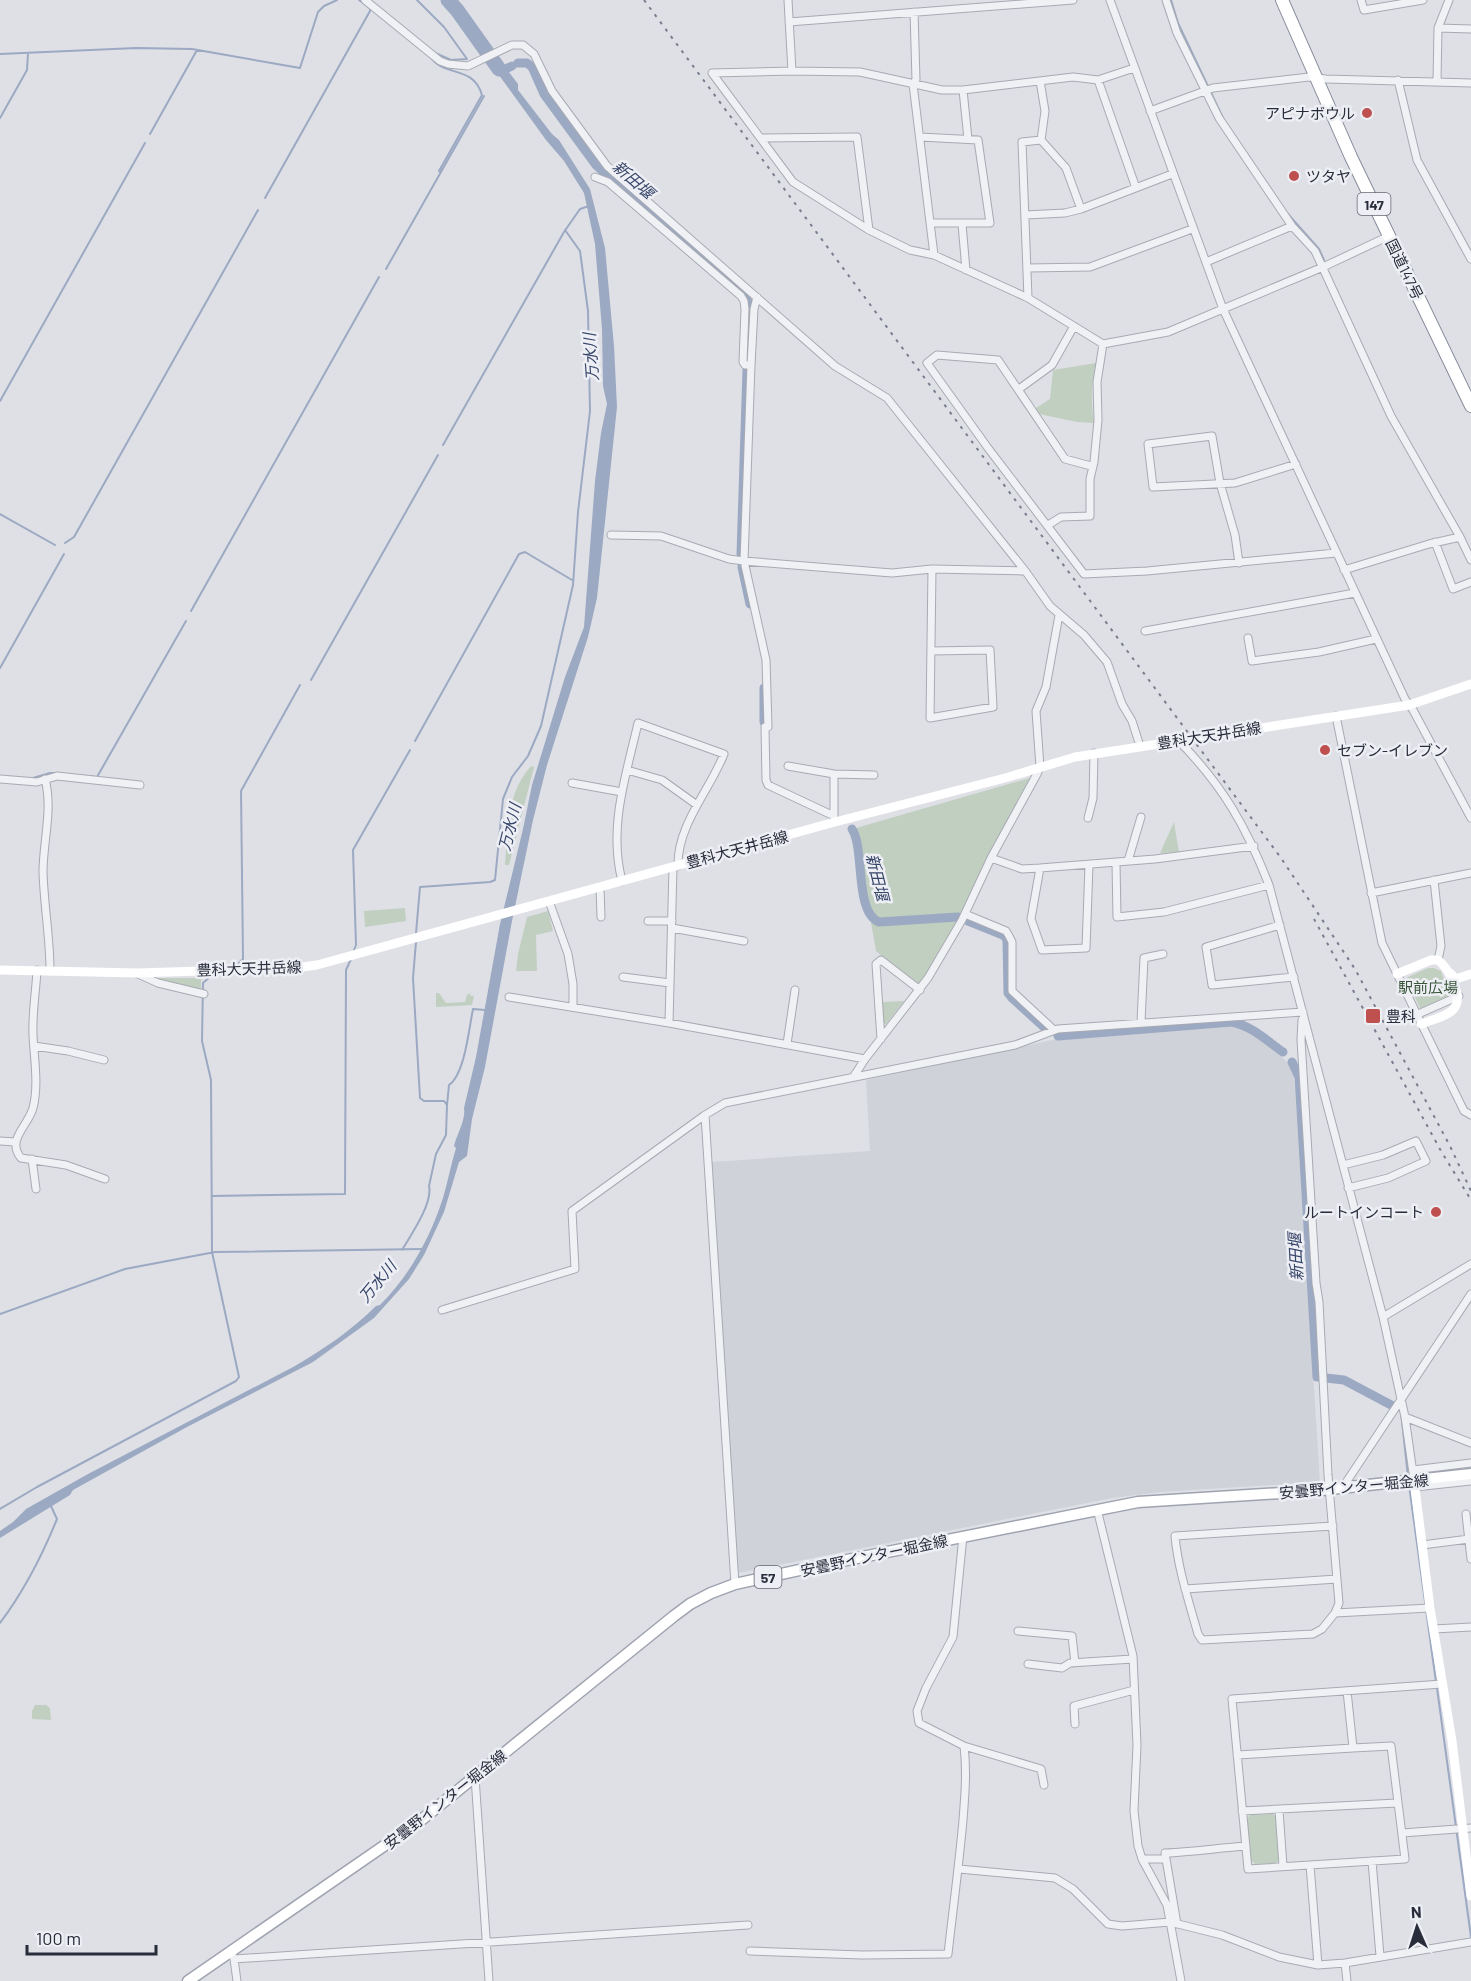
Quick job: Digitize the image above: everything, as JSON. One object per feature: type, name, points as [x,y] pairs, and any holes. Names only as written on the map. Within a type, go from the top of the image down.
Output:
[{"type":"highway","name":"国道147号","points":[[1282,0],[1389,236],[1471,406]]},
{"type":"main road","name":"豊科大天井岳線","points":[[0,970],[136,973],[295,968],[318,964],[676,866],[834,819],[1094,753],[1409,705],[1471,684]]},
{"type":"main road","points":[[1397,975],[1431,960],[1438,960],[1449,972],[1459,996]]},
{"type":"main road","points":[[1449,972],[1456,979],[1468,976]]},
{"type":"main road","points":[[1421,1024],[1454,1010],[1458,1005],[1459,985],[1468,976]]},
{"type":"main road","name":"安曇野インター堀金線","points":[[188,1981],[232,1956],[411,1828],[674,1616],[711,1593],[735,1584],[1138,1502],[1347,1488],[1471,1474]]},
{"type":"main road","points":[[1414,1479],[1430,1608],[1467,1829],[1471,1896]]},
{"type":"street","points":[[365,0],[440,62],[468,66],[512,45],[523,45],[534,54],[552,91],[607,166],[835,366],[887,398],[1059,615],[1084,634],[1107,662],[1140,746]]},
{"type":"street","points":[[788,0],[792,71]]},
{"type":"street","points":[[789,22],[1073,0]]},
{"type":"street","points":[[1110,0],[1223,309],[1405,699],[1471,818]]},
{"type":"street","points":[[1166,0],[1177,33],[1219,118],[1292,226],[1315,251],[1391,416],[1471,559]]},
{"type":"street","points":[[1361,0],[1364,10],[1423,0]]},
{"type":"street","points":[[1437,81],[1438,28],[1449,0]]},
{"type":"street","points":[[914,12],[916,80],[913,84],[934,255]]},
{"type":"street","points":[[1438,28],[1471,30]]},
{"type":"street","points":[[1134,68],[1098,80],[1073,77],[963,90],[942,90],[860,72],[711,73],[793,182],[869,230],[910,250],[934,255],[1028,298],[1103,344],[1168,332],[1323,267],[1389,236]]},
{"type":"street","points":[[1150,111],[1206,90],[1309,76],[1471,83]]},
{"type":"street","points":[[1098,80],[1136,188]]},
{"type":"street","points":[[1398,80],[1417,160],[1471,260]]},
{"type":"street","points":[[1040,81],[1045,111],[1041,140],[1066,168],[1081,209]]},
{"type":"street","points":[[963,90],[968,139]]},
{"type":"street","points":[[762,138],[857,137],[869,230]]},
{"type":"street","points":[[920,137],[978,140],[990,223],[931,223]]},
{"type":"street","points":[[1028,298],[1029,268],[1024,215],[1022,142],[1041,140]]},
{"type":"street","points":[[1024,215],[1065,213],[1081,209],[1172,174]]},
{"type":"street","points":[[595,177],[608,182],[741,296],[745,309],[743,362],[745,365],[751,365]]},
{"type":"street","points":[[962,224],[966,270]]},
{"type":"street","points":[[1206,262],[1292,226]]},
{"type":"street","points":[[1029,268],[1090,267],[1192,229]]},
{"type":"street","points":[[757,297],[754,309],[751,365],[744,561],[766,660],[768,727],[765,727],[766,780],[768,785],[834,819],[834,774]]},
{"type":"street","points":[[745,309],[754,309]]},
{"type":"street","points":[[1019,389],[1052,364],[1074,326]]},
{"type":"street","points":[[1048,525],[1061,517],[1090,516],[1091,466],[1094,462],[1098,420],[1097,382],[1103,344]]},
{"type":"street","points":[[1091,466],[1065,459],[998,360],[937,355],[927,363],[1084,574],[1147,571],[1336,553]]},
{"type":"street","points":[[1239,563],[1235,535],[1220,483],[1212,436],[1148,444],[1153,487],[1220,483],[1235,483],[1296,464]]},
{"type":"street","points":[[611,535],[661,536],[729,559],[744,561],[892,573],[932,569],[1024,571]]},
{"type":"street","points":[[1344,570],[1435,542],[1460,537]]},
{"type":"street","points":[[1435,542],[1453,589],[1471,582]]},
{"type":"street","points":[[931,651],[990,650],[993,707],[930,718],[932,569]]},
{"type":"street","points":[[1145,632],[1355,593]]},
{"type":"street","points":[[855,1076],[865,1059],[920,990],[965,914],[991,858],[1040,767],[1036,711],[1046,687],[1059,615]]},
{"type":"street","points":[[1248,638],[1252,661],[1319,652],[1376,639]]},
{"type":"street","points":[[1336,716],[1382,943],[1464,1111],[1471,1115]]},
{"type":"street","points":[[622,881],[618,861],[617,814],[638,723],[724,754],[719,768],[690,819],[678,853],[672,925],[669,1023]]},
{"type":"street","points":[[1178,740],[1209,774],[1237,814],[1254,846],[1269,885],[1383,1317],[1402,1399],[1414,1479]]},
{"type":"street","points":[[1088,818],[1094,798],[1094,753]]},
{"type":"street","points":[[788,766],[834,774],[874,775]]},
{"type":"street","points":[[627,770],[662,780],[697,806]]},
{"type":"street","points":[[0,778],[38,782],[57,776],[140,785]]},
{"type":"street","points":[[45,779],[47,811],[43,870],[50,970]]},
{"type":"street","points":[[572,783],[622,792]]},
{"type":"street","points":[[1128,861],[1141,817]]},
{"type":"street","points":[[991,858],[1022,869],[1155,860],[1254,846]]},
{"type":"street","points":[[1116,863],[1117,917],[1164,912],[1269,885]]},
{"type":"street","points":[[1040,868],[1032,919],[1042,950],[1086,948],[1089,864]]},
{"type":"street","points":[[1371,893],[1471,873]]},
{"type":"street","points":[[1434,880],[1441,946],[1438,960]]},
{"type":"street","points":[[600,887],[601,917]]},
{"type":"street","points":[[549,901],[568,954],[573,984],[573,1007]]},
{"type":"street","points":[[965,914],[1006,931],[1012,942],[1012,991],[1054,1030]]},
{"type":"street","points":[[648,921],[744,941]]},
{"type":"street","points":[[1280,925],[1206,947],[1212,985],[1294,977]]},
{"type":"street","points":[[1141,1022],[1143,958],[1163,954]]},
{"type":"street","points":[[881,1039],[876,964],[881,960],[920,990]]},
{"type":"street","points":[[37,970],[33,1033],[36,1074],[33,1109],[15,1142],[17,1153],[21,1158],[66,1165],[105,1179]]},
{"type":"street","points":[[136,973],[158,982],[204,994]]},
{"type":"street","points":[[623,977],[670,983]]},
{"type":"street","points":[[786,1044],[795,990]]},
{"type":"street","points":[[1416,1014],[1459,996]]},
{"type":"street","points":[[509,997],[669,1023],[865,1059]]},
{"type":"street","points":[[442,1310],[575,1269],[572,1210],[725,1103],[1015,1045],[1054,1030],[1303,1012]]},
{"type":"street","points":[[1303,1012],[1301,1040],[1339,1603],[1335,1613],[1322,1629],[1312,1634],[1202,1640],[1198,1634],[1185,1589],[1174,1536],[1333,1526]]},
{"type":"street","points":[[34,1046],[104,1060]]},
{"type":"street","points":[[705,1115],[735,1584]]},
{"type":"street","points":[[0,1141],[15,1142]]},
{"type":"street","points":[[1342,1166],[1383,1155],[1416,1141],[1426,1161],[1388,1178],[1348,1188]]},
{"type":"street","points":[[32,1160],[36,1189]]},
{"type":"street","points":[[1383,1317],[1471,1264]]},
{"type":"street","points":[[1347,1488],[1347,1480],[1471,1294]]},
{"type":"street","points":[[1405,1417],[1471,1443]]},
{"type":"street","points":[[1414,1479],[1471,1463]]},
{"type":"street","points":[[1414,1479],[1471,1481]]},
{"type":"street","points":[[1097,1509],[1133,1659],[1137,1745],[1134,1811],[1138,1846],[1142,1860],[1167,1905],[1174,1923]]},
{"type":"street","points":[[1466,1514],[1471,1559]]},
{"type":"street","points":[[963,1536],[953,1637],[926,1688],[917,1711],[919,1723],[964,1746],[1041,1769],[1044,1785]]},
{"type":"street","points":[[1422,1545],[1469,1539]]},
{"type":"street","points":[[1185,1589],[1337,1579]]},
{"type":"street","points":[[1335,1613],[1430,1608]]},
{"type":"street","points":[[1434,1629],[1471,1627]]},
{"type":"street","points":[[1018,1631],[1072,1636],[1075,1663]]},
{"type":"street","points":[[1028,1664],[1062,1668],[1075,1663],[1133,1659]]},
{"type":"street","points":[[1237,1755],[1391,1746],[1405,1859],[1248,1869],[1245,1846],[1232,1699],[1442,1684]]},
{"type":"street","points":[[1075,1724],[1074,1706],[1134,1690]]},
{"type":"street","points":[[1347,1691],[1353,1748]]},
{"type":"street","points":[[750,1951],[862,1955],[948,1954],[959,1869],[967,1768],[964,1746]]},
{"type":"street","points":[[475,1777],[489,1981]]},
{"type":"street","points":[[1242,1811],[1397,1803]]},
{"type":"street","points":[[1279,1810],[1283,1866]]},
{"type":"street","points":[[1402,1833],[1467,1829]]},
{"type":"street","points":[[1181,1981],[1165,1853],[1210,1851],[1245,1846]]},
{"type":"street","points":[[1142,1860],[1164,1859]]},
{"type":"street","points":[[1372,1861],[1380,1956]]},
{"type":"street","points":[[1310,1865],[1318,1965]]},
{"type":"street","points":[[959,1869],[1055,1878],[1073,1889],[1108,1924],[1122,1926],[1174,1923],[1222,1935],[1279,1957],[1318,1965],[1345,1963],[1471,1942]]},
{"type":"street","points":[[237,1981],[232,1956],[487,1943],[748,1925]]},
{"type":"street","points":[[1345,1963],[1347,1981]]},
{"type":"shaded area","points":[[1241,1027],[1251,1032],[1274,1049],[1290,1065],[1294,1074],[1320,1482],[1161,1492],[1112,1498],[738,1573],[712,1162],[870,1151],[866,1080],[1062,1038]]},
{"type":"green space","points":[[1096,363],[1092,393],[1094,423],[1039,414],[1036,408],[1050,399],[1053,370]]},
{"type":"green space","points":[[531,766],[534,767],[509,865],[505,865],[508,825],[513,800],[517,788]]},
{"type":"green space","points":[[1033,777],[961,915],[920,985],[876,951],[856,828]]},
{"type":"green space","points":[[1174,822],[1179,852],[1160,853]]},
{"type":"green space","points":[[405,908],[406,921],[365,927],[364,911]]},
{"type":"green space","points":[[548,911],[553,931],[536,935],[537,971],[516,971],[527,917]]},
{"type":"green space","name":"駅前広場","points":[[1428,968],[1441,971],[1450,995],[1423,1009],[1420,1008],[1407,980],[1408,977]]},
{"type":"green space","points":[[153,978],[201,978],[201,991]]},
{"type":"green space","points":[[436,993],[439,993],[446,1003],[465,1002],[467,995],[471,993],[470,996],[474,996],[472,1005],[436,1007]]},
{"type":"green space","points":[[904,1001],[886,1024],[884,1024],[882,1002]]},
{"type":"green space","points":[[35,1705],[46,1705],[50,1708],[51,1720],[32,1719]]},
{"type":"green space","points":[[1273,1814],[1277,1818],[1280,1859],[1276,1863],[1255,1864],[1251,1860],[1247,1819],[1250,1815]]},
{"type":"water","points":[[497,56],[518,84],[518,90],[559,140],[590,189],[605,248],[617,407],[597,598],[588,637],[547,765],[533,820],[485,1067],[472,1119],[467,1156],[459,1162],[444,1212],[424,1255],[409,1279],[374,1318],[313,1362],[187,1427],[73,1490],[70,1495],[0,1538],[0,1531],[26,1509],[88,1474],[295,1366],[347,1331],[380,1305],[410,1269],[432,1227],[443,1198],[456,1148],[454,1146],[464,1117],[500,924],[532,785],[565,677],[584,627],[595,481],[607,404],[603,386],[602,329],[595,244],[584,193],[564,161],[488,60]]},
{"type":"waterway","points":[[0,54],[136,48],[192,49],[300,68],[318,12],[324,6],[337,0]]},
{"type":"waterway","points":[[265,198],[370,11],[370,8],[359,0]]},
{"type":"waterway","points":[[417,0],[444,27],[467,59],[451,60],[433,52]]},
{"type":"waterway","name":"万水川","points":[[448,0],[499,69]]},
{"type":"waterway","points":[[1171,0],[1178,23],[1223,118]]},
{"type":"waterway","points":[[150,134],[197,50]]},
{"type":"waterway","points":[[0,118],[27,70],[28,53]]},
{"type":"waterway","points":[[430,56],[442,67],[472,79],[478,85],[482,95],[439,171],[441,172]]},
{"type":"waterway","name":"新田堰","points":[[518,63],[527,63],[532,67],[544,94],[596,165],[744,294],[749,304]]},
{"type":"waterway","name":"新田堰","points":[[501,71],[512,66]]},
{"type":"waterway","points":[[386,269],[484,96]]},
{"type":"waterway","points":[[0,401],[145,143]]},
{"type":"waterway","points":[[443,445],[564,232],[580,209],[589,206]]},
{"type":"waterway","points":[[65,543],[74,537],[258,210]]},
{"type":"waterway","points":[[1287,213],[1319,249],[1324,260]]},
{"type":"waterway","points":[[416,933],[420,887],[495,880],[503,799],[512,777],[528,756],[541,726],[573,585],[578,512],[590,411],[588,311],[580,251],[565,230]]},
{"type":"waterway","points":[[191,611],[379,277]]},
{"type":"waterway","name":"新田堰","points":[[747,362],[749,313]]},
{"type":"waterway","name":"新田堰","points":[[741,554],[747,370]]},
{"type":"waterway","points":[[311,680],[438,455]]},
{"type":"waterway","points":[[0,514],[55,545]]},
{"type":"waterway","points":[[415,741],[519,554],[525,552],[572,580]]},
{"type":"waterway","points":[[0,668],[64,554]]},
{"type":"waterway","name":"新田堰","points":[[742,567],[750,604]]},
{"type":"waterway","points":[[86,776],[97,777],[186,621]]},
{"type":"waterway","points":[[235,967],[243,959],[241,791],[300,685]]},
{"type":"waterway","name":"新田堰","points":[[764,688],[764,722]]},
{"type":"waterway","points":[[354,950],[356,945],[353,850],[410,750]]},
{"type":"waterway","points":[[33,778],[56,773]]},
{"type":"waterway","name":"新田堰","points":[[852,829],[856,838],[863,893],[871,916],[879,922],[958,917]]},
{"type":"waterway","name":"新田堰","points":[[968,921],[1003,935],[1007,939],[1008,993],[1045,1028]]},
{"type":"waterway","points":[[402,1250],[425,1210],[436,1154],[446,1135],[447,1105],[444,1101],[424,1101],[420,1098],[413,978],[416,942]]},
{"type":"waterway","points":[[212,1196],[345,1194],[346,970],[351,959]]},
{"type":"waterway","points":[[0,1509],[236,1381],[239,1377],[212,1252],[211,1080],[202,1041],[203,983],[212,975]]},
{"type":"waterway","points":[[447,1105],[449,1085],[463,1061],[473,1009],[485,1010]]},
{"type":"waterway","name":"新田堰","points":[[1058,1036],[1232,1022],[1253,1030],[1283,1052]]},
{"type":"waterway","name":"新田堰","points":[[1292,1062],[1299,1077],[1317,1377],[1320,1377]]},
{"type":"waterway","points":[[0,1314],[125,1269],[215,1252],[423,1249]]},
{"type":"waterway","name":"新田堰","points":[[1326,1378],[1344,1380],[1393,1406]]},
{"type":"waterway","points":[[1401,1412],[1408,1477]]},
{"type":"waterway","points":[[1409,1485],[1436,1682]]},
{"type":"waterway","points":[[0,1623],[25,1586],[57,1519],[50,1504]]},
{"type":"waterway","points":[[1437,1688],[1471,1937]]},
{"type":"railway","points":[[644,0],[1281,858],[1355,969],[1450,1146],[1471,1191]]},
{"type":"railway","points":[[1314,919],[1441,1151],[1471,1200]]},
{"type":"place","name":"アピナボウル","points":[[1367,113]]},
{"type":"place","name":"ツタヤ","points":[[1294,176]]},
{"type":"place","name":"セブン-イレブン","points":[[1325,750]]},
{"type":"place","name":"豊科","points":[[1373,1016]]},
{"type":"place","name":"ルートインコート","points":[[1436,1212]]}]
